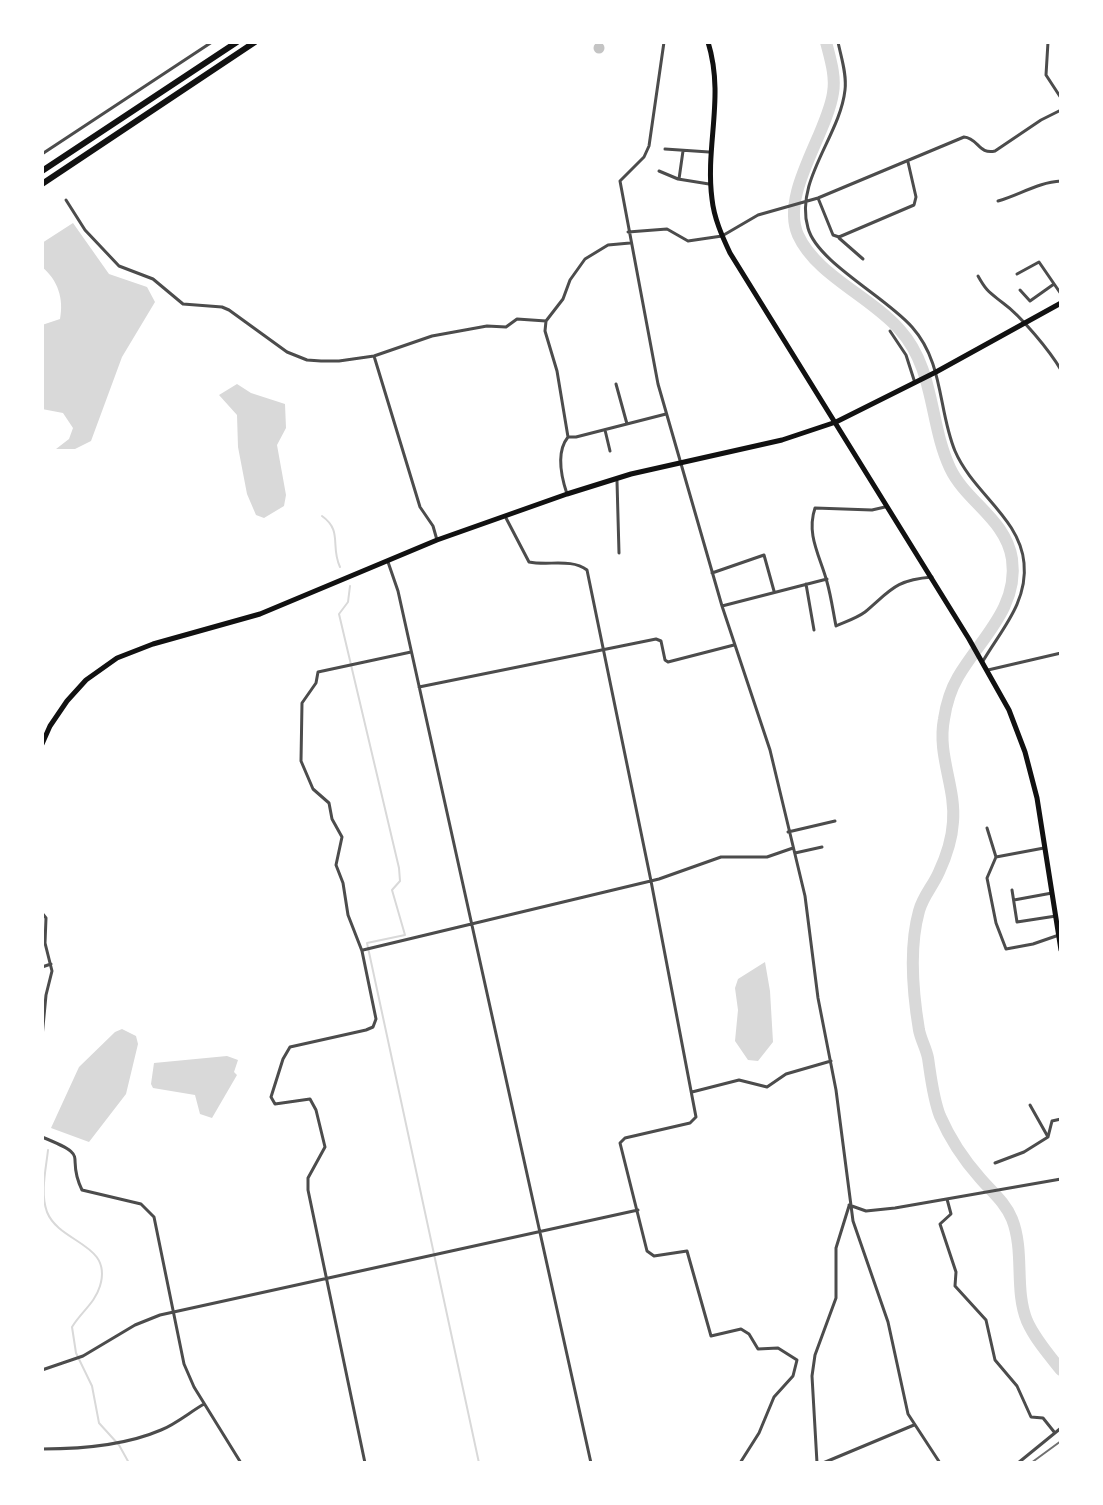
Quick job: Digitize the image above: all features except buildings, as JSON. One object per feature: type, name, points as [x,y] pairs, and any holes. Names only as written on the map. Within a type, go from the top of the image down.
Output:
[{"type":"highway","points":[[42,171],[237,42]]},
{"type":"highway","points":[[42,184],[255,42]]},
{"type":"main road","points":[[708,42],[717,81],[711,184],[714,213],[722,236],[983,661],[1009,710],[1025,752],[1037,798],[1061,950]]},
{"type":"main road","points":[[42,744],[67,701],[86,680],[117,658],[153,644],[260,614],[437,540],[567,494],[682,462],[782,440],[836,422],[936,372],[1061,303]]},
{"type":"street","points":[[42,154],[212,42]]},
{"type":"street","points":[[664,42],[649,146],[644,157],[620,181],[630,243],[658,384],[722,606],[770,750],[805,896],[818,998],[831,1061],[849,1205],[888,1322],[906,1404],[914,1425],[940,1463]]},
{"type":"street","points":[[838,42],[845,90],[806,201],[806,225],[818,248],[872,290],[914,329],[936,372],[955,451],[971,480],[1012,526],[1022,551],[1022,591],[1007,626],[983,661]]},
{"type":"street","points":[[1048,42],[1046,75],[1061,98]]},
{"type":"street","points":[[628,232],[667,229],[688,241],[722,236],[758,215],[818,198],[964,137],[971,138],[987,153],[995,151],[1061,110]]},
{"type":"street","points":[[665,149],[713,153]]},
{"type":"street","points":[[678,179],[683,151]]},
{"type":"street","points":[[839,237],[914,205],[916,197],[908,162]]},
{"type":"street","points":[[659,171],[678,179],[711,184]]},
{"type":"street","points":[[998,201],[1047,182],[1061,181]]},
{"type":"street","points":[[818,198],[833,235],[863,259]]},
{"type":"street","points":[[66,200],[85,230],[111,261],[127,271],[153,279],[183,304],[229,310],[287,352],[307,360],[339,361],[374,356],[452,331],[506,327],[517,319],[546,321]]},
{"type":"street","points":[[568,437],[557,371],[545,331],[546,321],[563,299],[570,280],[585,259],[608,245],[630,243]]},
{"type":"street","points":[[1017,274],[1039,262],[1061,294]]},
{"type":"street","points":[[978,276],[988,295],[1004,303],[1048,349],[1061,370]]},
{"type":"street","points":[[1020,290],[1030,301],[1054,284]]},
{"type":"street","points":[[890,331],[906,355],[915,383]]},
{"type":"street","points":[[374,356],[420,507],[429,517],[437,540]]},
{"type":"street","points":[[616,384],[627,424]]},
{"type":"street","points":[[567,494],[561,463],[562,444],[568,437],[667,414]]},
{"type":"street","points":[[605,430],[610,451]]},
{"type":"street","points":[[616,479],[619,553]]},
{"type":"street","points":[[888,506],[872,510],[815,508],[811,519],[812,541],[827,579],[836,626],[863,614],[883,594],[908,579],[932,577]]},
{"type":"street","points":[[506,518],[529,562],[545,566],[573,563],[587,570],[692,1092],[694,1120],[625,1138],[620,1143],[645,1244],[649,1254],[654,1256],[683,1250],[689,1254],[711,1336],[741,1329],[749,1334],[758,1349],[778,1348],[797,1360],[793,1376],[774,1397],[759,1433],[740,1463]]},
{"type":"street","points":[[712,573],[764,555],[774,591]]},
{"type":"street","points":[[387,561],[398,591],[591,1463]]},
{"type":"street","points":[[722,606],[827,579]]},
{"type":"street","points":[[806,584],[814,630]]},
{"type":"street","points":[[419,687],[656,639],[661,641],[668,662],[734,645]]},
{"type":"street","points":[[365,1463],[308,1183],[325,1147],[316,1110],[310,1099],[275,1104],[271,1097],[290,1047],[366,1030],[375,1024],[362,951],[348,915],[343,883],[336,865],[341,844],[340,830],[332,819],[329,803],[313,789],[301,761],[304,698],[316,683],[318,672],[411,652]]},
{"type":"street","points":[[988,670],[1061,653]]},
{"type":"street","points":[[788,832],[835,821]]},
{"type":"street","points":[[987,828],[996,857],[987,878],[996,923],[1006,949],[1059,935]]},
{"type":"street","points":[[362,951],[651,881],[721,857],[767,857],[822,847]]},
{"type":"street","points":[[996,857],[1045,847]]},
{"type":"street","points":[[1012,890],[1017,922],[1056,916]]},
{"type":"street","points":[[1014,900],[1052,893]]},
{"type":"street","points":[[42,913],[46,918],[45,943],[51,964],[42,1037]]},
{"type":"street","points":[[42,967],[51,964]]},
{"type":"street","points":[[692,1092],[739,1080],[767,1087],[786,1074],[831,1061]]},
{"type":"street","points":[[1030,1105],[1048,1137]]},
{"type":"street","points":[[995,1163],[1024,1152],[1048,1137],[1052,1121],[1061,1119]]},
{"type":"street","points":[[42,1137],[70,1148],[76,1155],[82,1190],[141,1204],[154,1217],[184,1364],[204,1404],[241,1463]]},
{"type":"street","points":[[849,1205],[866,1211],[1061,1179]]},
{"type":"street","points":[[947,1199],[951,1214],[940,1224],[956,1272],[955,1286],[986,1320],[995,1360],[1017,1386],[1031,1417],[1043,1418],[1055,1433]]},
{"type":"street","points":[[817,1463],[812,1376],[815,1355],[836,1298],[836,1248],[849,1205]]},
{"type":"street","points":[[42,1370],[72,1361],[135,1325],[172,1311],[638,1210]]},
{"type":"street","points":[[42,1449],[75,1449],[120,1442],[161,1430],[204,1404]]},
{"type":"street","points":[[823,1463],[914,1425]]},
{"type":"street","points":[[1018,1463],[1061,1428]]},
{"type":"shaded area","points":[[73,223],[109,274],[147,287],[155,302],[122,357],[91,441],[75,449],[56,449],[69,439],[73,428],[63,413],[42,409],[42,325],[60,319],[61,304],[56,284],[42,267],[42,243]]},
{"type":"shaded area","points":[[237,384],[251,393],[285,404],[286,428],[277,445],[286,495],[284,506],[264,518],[256,515],[247,494],[238,447],[237,415],[219,395]]},
{"type":"shaded area","points":[[765,962],[773,1042],[758,1061],[748,1060],[735,1041],[738,1010],[735,988],[738,979]]},
{"type":"shaded area","points":[[122,1029],[136,1036],[138,1044],[126,1094],[89,1142],[51,1128],[79,1067]]},
{"type":"shaded area","points":[[227,1056],[238,1060],[234,1072],[237,1075],[212,1118],[200,1114],[195,1095],[153,1088],[151,1084],[154,1063]]},
{"type":"waterway","points":[[826,42],[834,87],[795,201],[794,219],[798,235],[817,262],[888,318],[911,345],[926,379],[938,433],[950,468],[1002,533],[1012,559],[1013,577],[1004,608],[958,677],[946,709],[942,732],[952,796],[952,828],[942,866],[919,911],[914,940],[914,986],[919,1030],[940,1116],[963,1157],[1002,1202],[1012,1219],[1018,1244],[1023,1309],[1038,1340],[1061,1370]]},
{"type":"waterway","points":[[322,516],[332,527],[340,567]]},
{"type":"waterway","points":[[350,586],[348,602],[339,614],[399,868],[400,881],[392,890],[405,935],[367,943],[479,1463]]},
{"type":"waterway","points":[[48,1150],[44,1189],[47,1212],[54,1223],[92,1252],[102,1272],[95,1297],[72,1327],[76,1353],[92,1386],[99,1423],[119,1445],[129,1463]]},
{"type":"railway","points":[[1031,1463],[1061,1441]]}]
